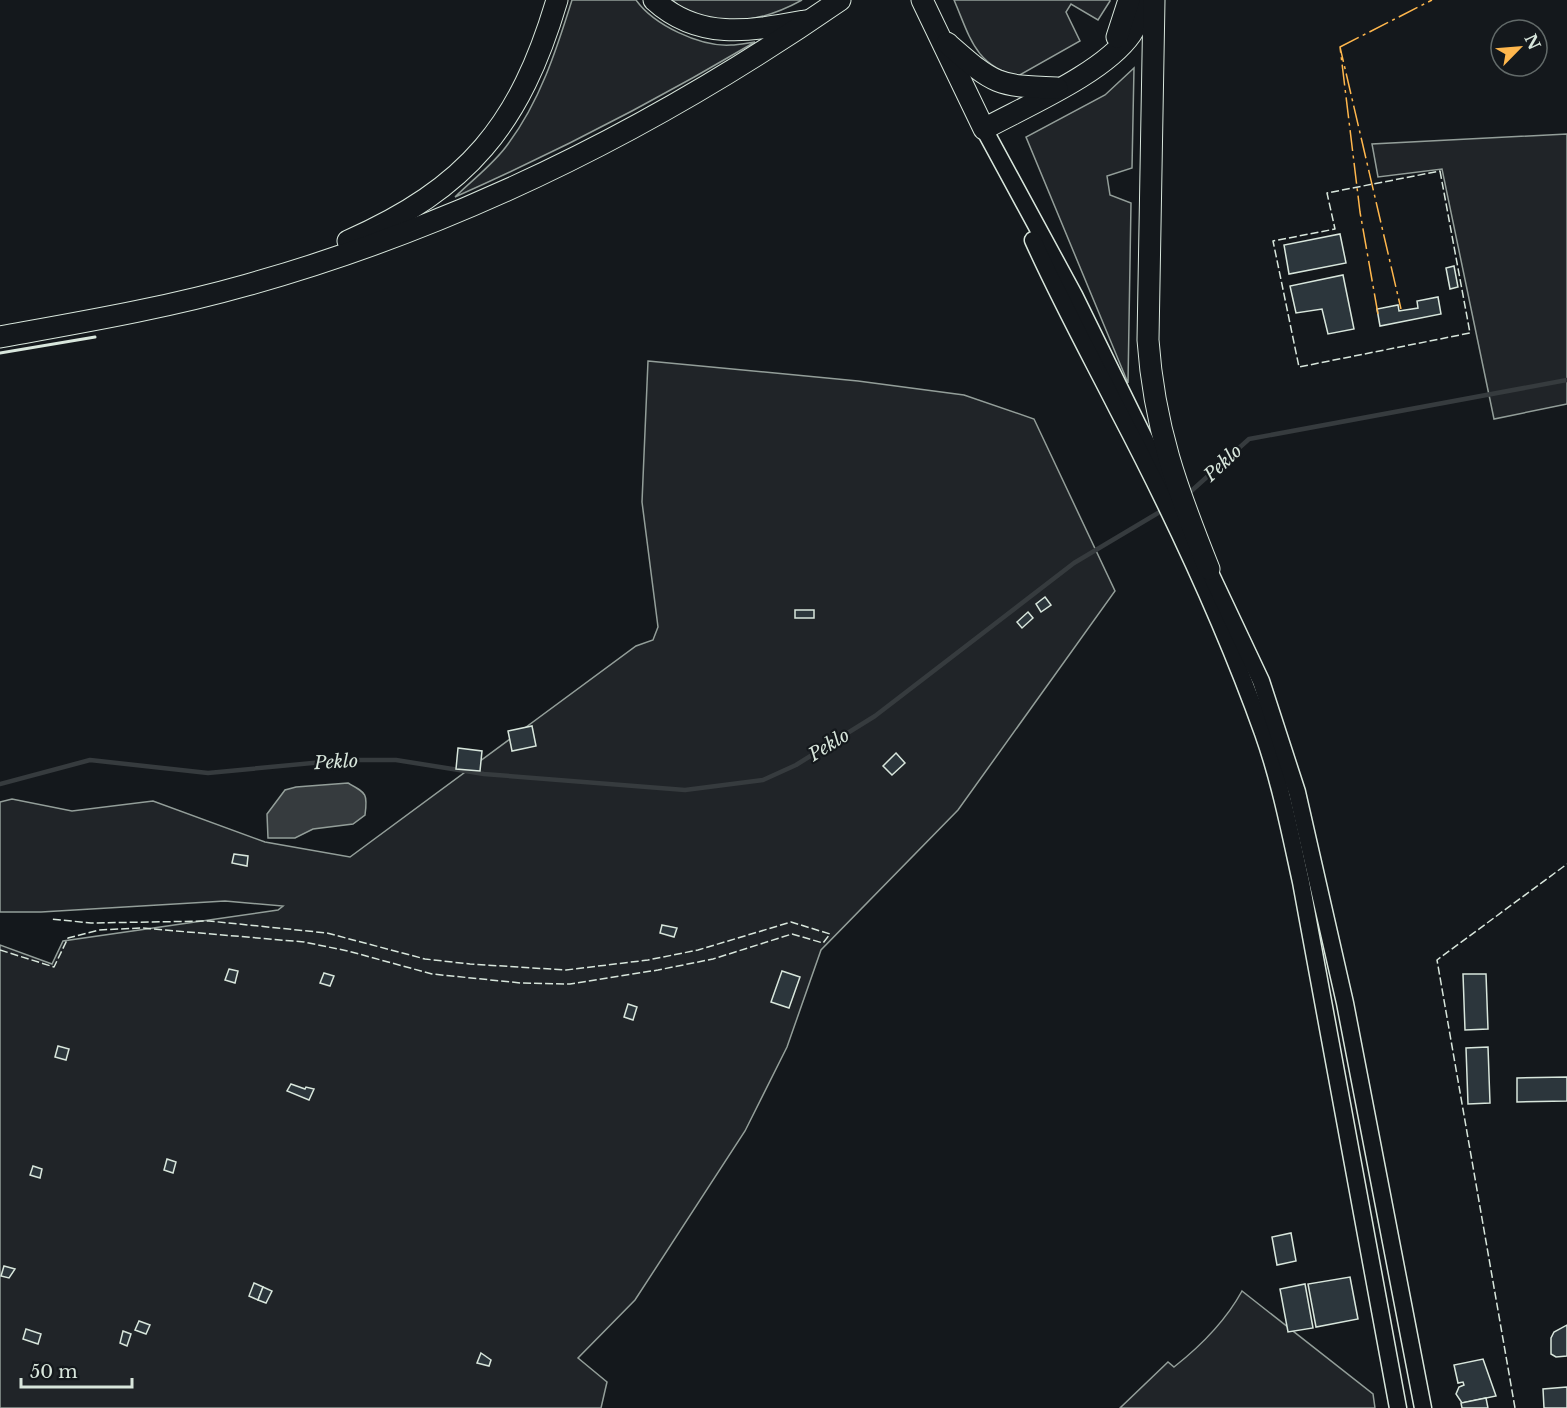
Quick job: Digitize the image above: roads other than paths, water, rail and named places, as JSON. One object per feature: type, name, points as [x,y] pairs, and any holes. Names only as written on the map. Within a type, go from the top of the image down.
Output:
[{"type":"main road","points":[[246,286],[394,220],[454,179],[490,142],[519,99],[541,52],[557,0]]},
{"type":"main road","points":[[654,0],[672,15],[713,30],[741,31],[811,20]]},
{"type":"main road","points":[[0,337],[116,317],[246,286],[409,232],[560,167],[660,115],[840,0]]},
{"type":"main road","points":[[922,0],[984,129],[1082,75],[1122,45],[1137,25],[1145,0]]},
{"type":"main road","points":[[1082,75],[1111,47],[1122,25],[1128,0]]},
{"type":"main road","points":[[1154,0],[1148,340],[1154,405],[1161,472],[1183,523],[1209,569]]},
{"type":"main road","points":[[940,37],[979,71],[998,83],[1020,87],[1060,88]]},
{"type":"street","points":[[984,129],[1074,295],[1161,472]]},
{"type":"street","points":[[1183,523],[1263,735],[1287,819],[1398,1408]]},
{"type":"street","points":[[1209,569],[1261,681],[1286,753],[1308,833],[1345,1003],[1423,1408]]},
{"type":"waterway","name":"Peklo","points":[[1188,494],[1249,439],[1567,380]]},
{"type":"waterway","name":"Peklo","points":[[0,784],[90,760],[208,773],[344,760],[396,760],[484,774],[685,790],[763,780],[796,765],[875,716],[1074,563],[1163,510]]}]
